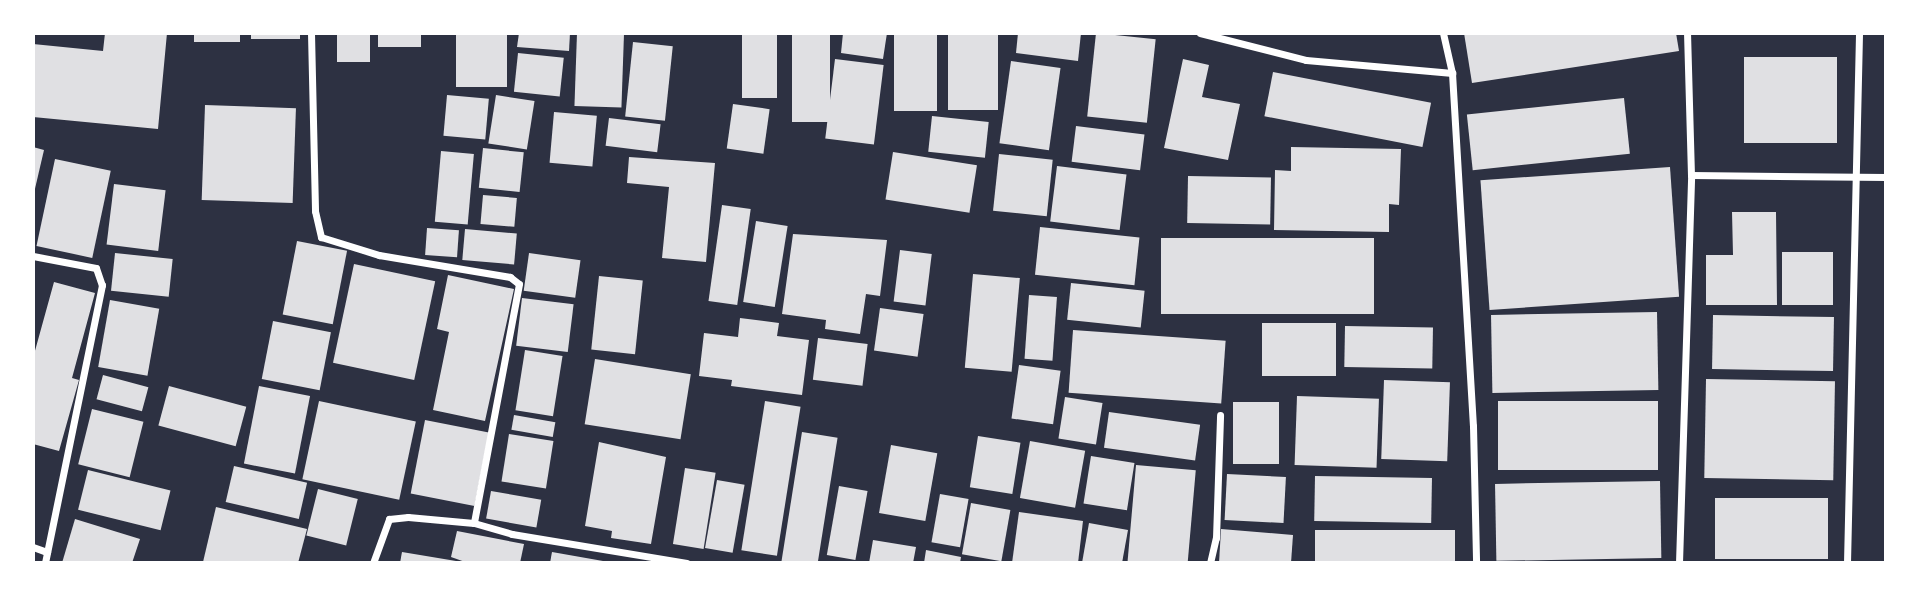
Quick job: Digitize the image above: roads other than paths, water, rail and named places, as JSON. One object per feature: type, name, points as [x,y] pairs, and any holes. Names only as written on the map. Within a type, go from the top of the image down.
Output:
[{"type":"street","points":[[311,33],[315,211],[321,237],[379,255],[510,277],[519,284],[474,523]]},
{"type":"street","points":[[1200,33],[1306,60],[1452,73]]},
{"type":"street","points":[[1443,33],[1452,73],[1473,426],[1476,563]]},
{"type":"street","points":[[1679,563],[1691,175],[1687,33]]},
{"type":"street","points":[[1847,563],[1858,33]]},
{"type":"street","points":[[1691,175],[1886,177]]},
{"type":"street","points":[[33,256],[96,268],[103,285],[45,563]]},
{"type":"street","points":[[1210,563],[1216,538],[1220,415]]},
{"type":"street","points":[[373,563],[389,519],[474,523],[524,536],[688,563]]},
{"type":"street","points":[[33,547],[47,552]]}]
